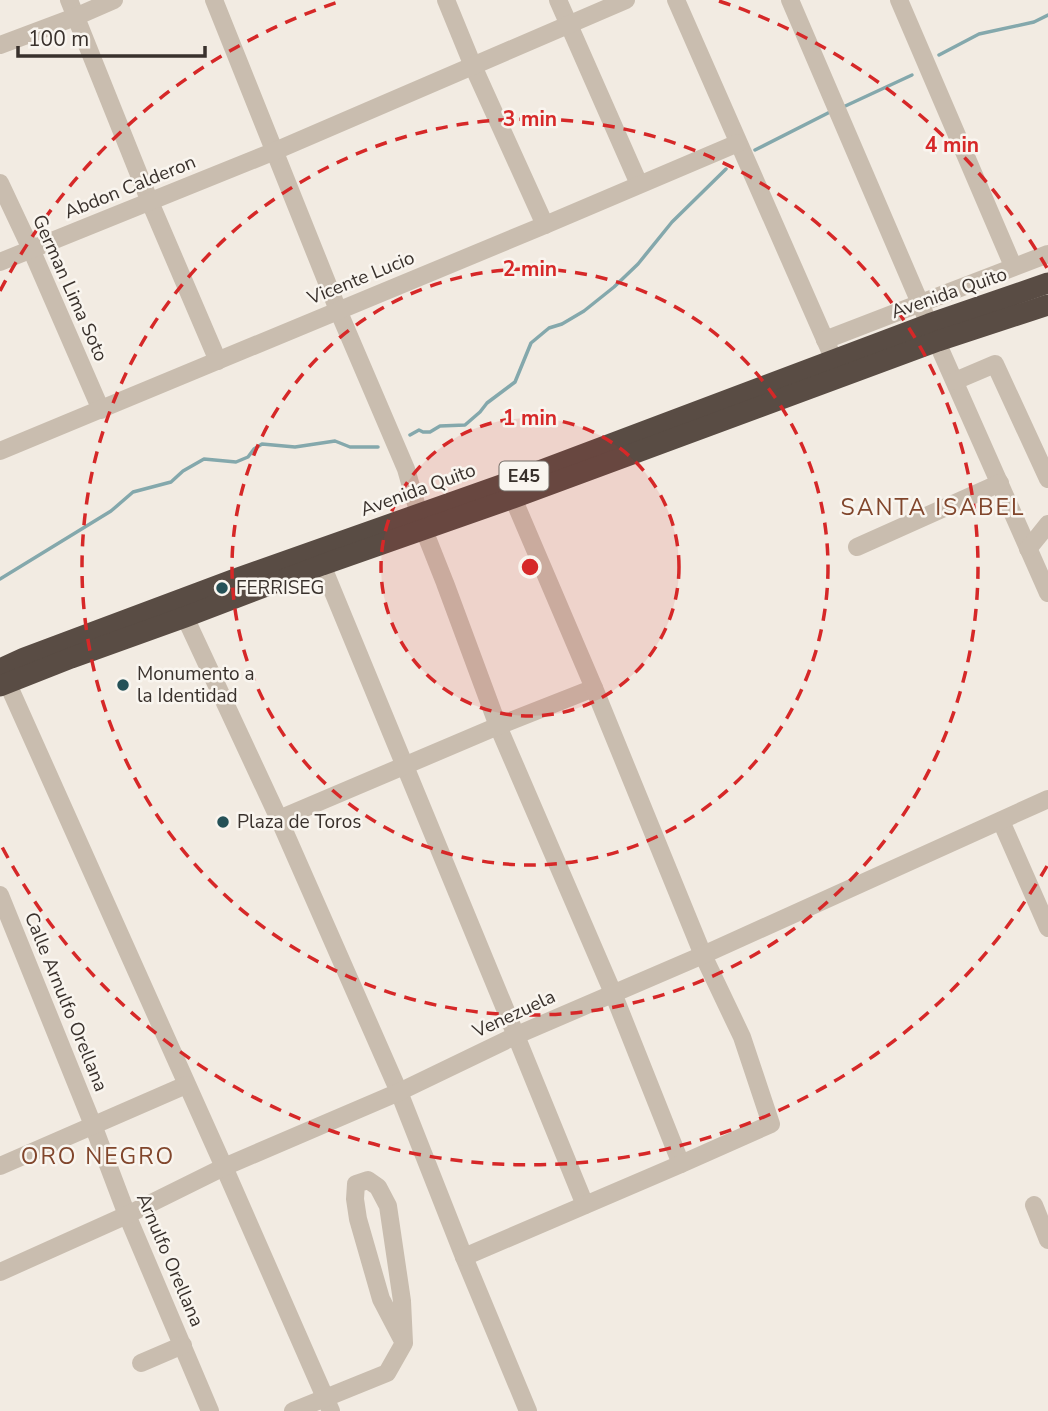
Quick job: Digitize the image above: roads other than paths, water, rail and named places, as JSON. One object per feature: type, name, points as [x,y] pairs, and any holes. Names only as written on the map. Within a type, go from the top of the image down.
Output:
[{"type":"highway","name":"Avenida Quito","points":[[2,679],[24,658],[74,639],[421,522],[513,498],[933,332],[1048,283]]},
{"type":"highway","name":"Avenida Quito","points":[[2,679],[186,617],[321,565],[507,483],[834,360],[933,332],[1048,305]]},
{"type":"street","points":[[0,45],[72,8],[114,0]]},
{"type":"street","points":[[214,0],[338,310],[407,469],[421,522],[498,726],[613,993],[681,1164]]},
{"type":"street","points":[[446,0],[545,225]]},
{"type":"street","points":[[558,0],[639,184]]},
{"type":"street","name":"Abdon Calderon","points":[[0,262],[275,151],[626,0]]},
{"type":"street","points":[[676,0],[834,360]]},
{"type":"street","points":[[790,0],[1048,593]]},
{"type":"street","points":[[899,0],[1013,266]]},
{"type":"street","points":[[72,8],[218,361]]},
{"type":"street","name":"Vicente Lucio","points":[[0,451],[738,143]]},
{"type":"street","name":"German Lima Soto","points":[[0,183],[101,410]]},
{"type":"street","points":[[825,340],[1048,254]]},
{"type":"street","points":[[955,381],[995,364],[1048,479]]},
{"type":"street","points":[[857,547],[1000,483]]},
{"type":"street","points":[[464,1257],[771,1124],[742,1037],[704,955],[513,498]]},
{"type":"street","points":[[1028,549],[1048,524]]},
{"type":"street","points":[[321,565],[585,1205]]},
{"type":"street","points":[[186,617],[279,819],[399,1092],[528,1411]]},
{"type":"street","points":[[2,679],[224,1167],[328,1404]]},
{"type":"street","points":[[279,819],[403,765],[594,688]]},
{"type":"street","name":"Venezuela","points":[[0,1272],[127,1215],[224,1167],[399,1092],[517,1035],[704,955],[1048,799]]},
{"type":"street","points":[[1001,821],[1048,928]]},
{"type":"street","name":"Calle Arnulfo Orellana","points":[[0,895],[93,1125]]},
{"type":"street","points":[[0,1166],[186,1085]]},
{"type":"street","name":"Arnulfo Orellana","points":[[93,1125],[127,1215],[210,1411]]},
{"type":"street","points":[[293,1411],[328,1404],[387,1373],[404,1343],[402,1301],[388,1206],[378,1187],[368,1180],[356,1184],[358,1219],[381,1299],[404,1343]]},
{"type":"street","points":[[1034,1205],[1048,1240]]},
{"type":"street","points":[[141,1363],[183,1345]]},
{"type":"waterway","points":[[939,55],[979,34],[1034,22],[1048,15]]},
{"type":"waterway","points":[[841,108],[912,75]]},
{"type":"waterway","points":[[755,150],[830,112]]},
{"type":"waterway","points":[[410,435],[419,430],[430,432],[440,426],[465,425],[487,403],[515,382],[531,343],[549,328],[584,311],[614,287],[638,264],[672,222],[726,169]]},
{"type":"waterway","points":[[0,579],[111,511],[133,492],[171,482],[183,471],[204,459],[236,462],[248,457],[262,444],[295,447],[335,441],[350,447],[378,447]]},
{"type":"place","name":"FERRISEG","points":[[222,588]]},
{"type":"place","name":"Monumento a la Identidad","points":[[123,685]]},
{"type":"place","name":"Plaza de Toros","points":[[223,822]]},
{"type":"district","name":"SANTA ISABEL","points":[[933,507]]},
{"type":"district","name":"ORO NEGRO","points":[[98,1156]]}]
